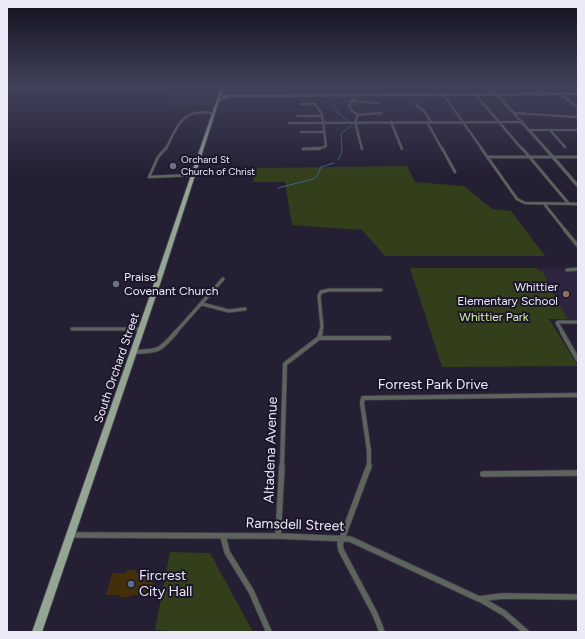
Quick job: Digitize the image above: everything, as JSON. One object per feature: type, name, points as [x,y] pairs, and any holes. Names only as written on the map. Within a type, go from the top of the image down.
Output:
[{"type":"main road","name":"South Orchard Street","points":[[37,632],[142,329],[213,117]]},
{"type":"street","points":[[185,117],[174,132],[165,150],[159,156],[149,177],[193,175]]},
{"type":"street","points":[[303,149],[319,149],[324,147],[322,117]]},
{"type":"street","points":[[358,117],[356,123],[362,149]]},
{"type":"street","points":[[428,117],[431,122]]},
{"type":"street","points":[[459,117],[512,192],[522,203],[545,205],[578,204]]},
{"type":"street","points":[[494,117],[569,204]]},
{"type":"street","points":[[516,117],[578,186]]},
{"type":"street","points":[[391,122],[402,149]]},
{"type":"street","points":[[427,122],[455,172]]},
{"type":"street","points":[[289,123],[521,122]]},
{"type":"street","points":[[528,130],[578,130]]},
{"type":"street","points":[[550,130],[565,146]]},
{"type":"street","points":[[301,132],[324,132]]},
{"type":"street","points":[[488,157],[578,157]]},
{"type":"street","points":[[545,205],[578,246]]},
{"type":"street","points":[[567,270],[578,269]]},
{"type":"street","points":[[134,352],[154,351],[163,347],[223,279]]},
{"type":"street","points":[[381,290],[337,290],[321,292],[319,296],[322,332],[319,338],[389,338]]},
{"type":"street","points":[[202,304],[227,311],[236,312],[245,309]]},
{"type":"street","points":[[578,322],[557,322],[557,324],[578,360]]},
{"type":"street","points":[[72,329],[142,329]]},
{"type":"street","name":"Altadena Avenue","points":[[278,536],[282,480],[285,364],[319,338]]},
{"type":"street","name":"Forrest Park Drive","points":[[340,538],[369,466],[370,456],[362,403],[364,398],[578,395]]},
{"type":"street","points":[[483,474],[578,473]]},
{"type":"street","name":"Ramsdell Street","points":[[70,535],[278,536],[340,538],[355,540],[479,599],[504,613],[526,632]]},
{"type":"street","points":[[223,536],[226,552],[251,591],[269,632]]},
{"type":"street","points":[[340,538],[341,550],[372,608],[382,632]]},
{"type":"street","points":[[479,599],[502,596],[578,597]]},
{"type":"shaded area","name":"Whittier Elementary School","points":[[537,268],[578,269],[578,319],[568,319]]},
{"type":"green space","points":[[407,166],[415,182],[464,186],[492,209],[511,211],[545,256],[385,256],[362,230],[292,225],[285,182],[253,182],[257,168]]},
{"type":"green space","name":"Whittier Park","points":[[410,268],[537,268],[539,271],[543,272],[551,290],[568,319],[549,319],[578,366],[442,367]]},
{"type":"green space","points":[[170,552],[210,553],[253,632],[187,632],[155,630]]},
{"type":"building","name":"Fircrest City Hall","points":[[127,570],[136,570],[136,573],[155,573],[150,595],[130,595],[129,597],[120,597],[120,595],[106,595],[112,573],[126,573]]},
{"type":"waterway","points":[[343,117],[350,122]]},
{"type":"waterway","points":[[338,160],[342,151],[341,134],[352,125]]},
{"type":"waterway","points":[[278,188],[313,179],[317,176],[321,167],[334,163]]},
{"type":"place","name":"Orchard St Church of Christ","points":[[173,166]]},
{"type":"place","name":"Praise Covenant Church","points":[[116,284]]},
{"type":"place","name":"Whittier Elementary School","points":[[566,294]]},
{"type":"place","name":"Fircrest City Hall","points":[[131,584]]}]
